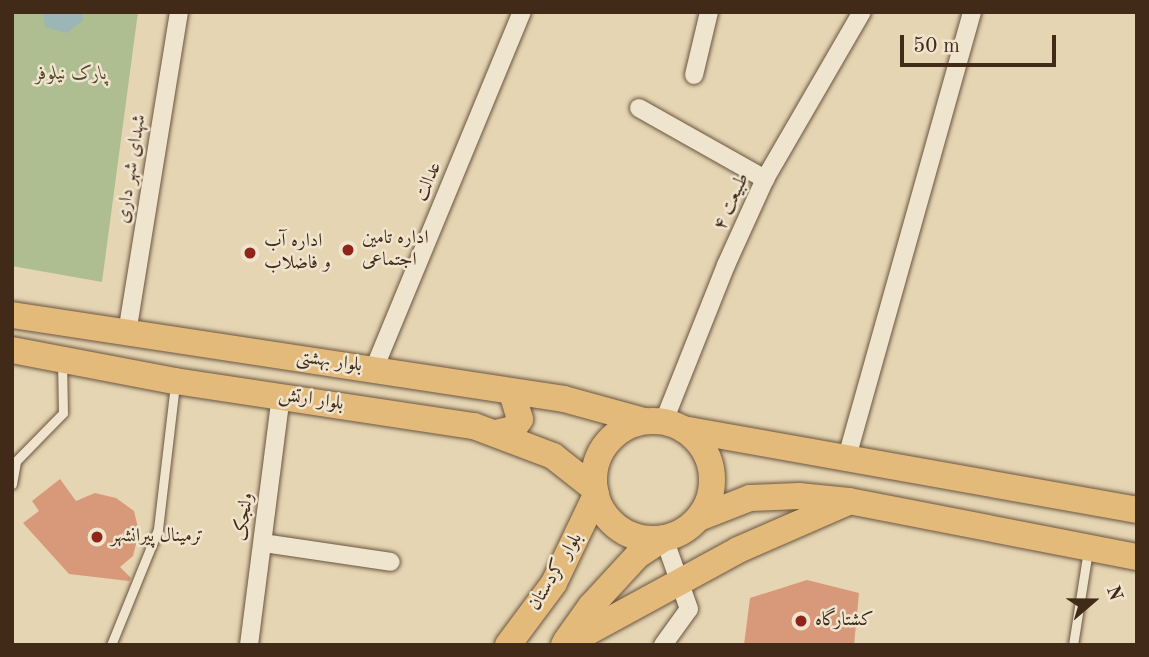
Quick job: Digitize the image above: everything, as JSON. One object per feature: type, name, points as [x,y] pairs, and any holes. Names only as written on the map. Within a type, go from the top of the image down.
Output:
[{"type":"main road","name":"بلوار بهشتی","points":[[12,315],[564,399],[663,424],[1137,510]]},
{"type":"main road","points":[[62,359],[75,354],[82,345],[80,333],[68,324]]},
{"type":"main road","name":"بلوار ارتش","points":[[12,350],[175,381],[474,426],[553,456],[596,492]]},
{"type":"main road","points":[[496,433],[513,429],[520,419],[512,392]]},
{"type":"main road","points":[[563,645],[591,607],[638,555],[664,538],[689,527],[699,518],[709,500],[711,470],[699,442],[663,424],[626,427],[611,438],[600,453],[595,471],[596,492],[604,512],[629,534],[646,539],[664,538]]},
{"type":"main road","name":"بلوار کردستان","points":[[508,645],[554,583],[596,492]]},
{"type":"main road","points":[[699,518],[750,498],[799,496],[849,501],[1137,556]]},
{"type":"main road","points":[[563,645],[738,550],[849,501]]},
{"type":"street","name":"شهدای شهر داری","points":[[127,333],[179,12]]},
{"type":"street","name":"عدالت","points":[[374,369],[522,12]]},
{"type":"street","points":[[694,75],[709,12]]},
{"type":"street","name":"طبیعت ۴","points":[[663,424],[726,265],[765,179],[862,12]]},
{"type":"street","points":[[847,457],[972,12]]},
{"type":"street","points":[[639,108],[765,179]]},
{"type":"street","name":"ولنجک","points":[[249,645],[281,395]]},
{"type":"street","points":[[663,645],[689,609],[664,538]]},
{"type":"street","points":[[263,543],[391,562]]},
{"type":"lane","points":[[12,484],[16,461],[63,413],[62,359]]},
{"type":"lane","points":[[111,645],[158,529],[175,381]]},
{"type":"lane","points":[[1073,645],[1088,547]]},
{"type":"green space","name":"پارک نیلوفر","points":[[12,12],[138,12],[102,282],[12,266]]},
{"type":"water","points":[[43,12],[82,12],[83,20],[67,33],[45,27]]},
{"type":"building","points":[[60,479],[76,501],[95,493],[116,498],[134,511],[139,532],[133,556],[120,567],[131,578],[129,581],[69,574],[23,523],[39,511],[32,501]]},
{"type":"building","name":"کشتارگاه","points":[[807,580],[859,593],[854,645],[744,645],[750,598]]},
{"type":"place","name":"اداره تامین اجتماعی","points":[[348,250]]},
{"type":"place","name":"اداره آب و فاضلاب","points":[[250,253]]},
{"type":"place","name":"ترمینال پیرانشهر","points":[[97,537]]},
{"type":"place","name":"کشتارگاه","points":[[801,621]]}]
